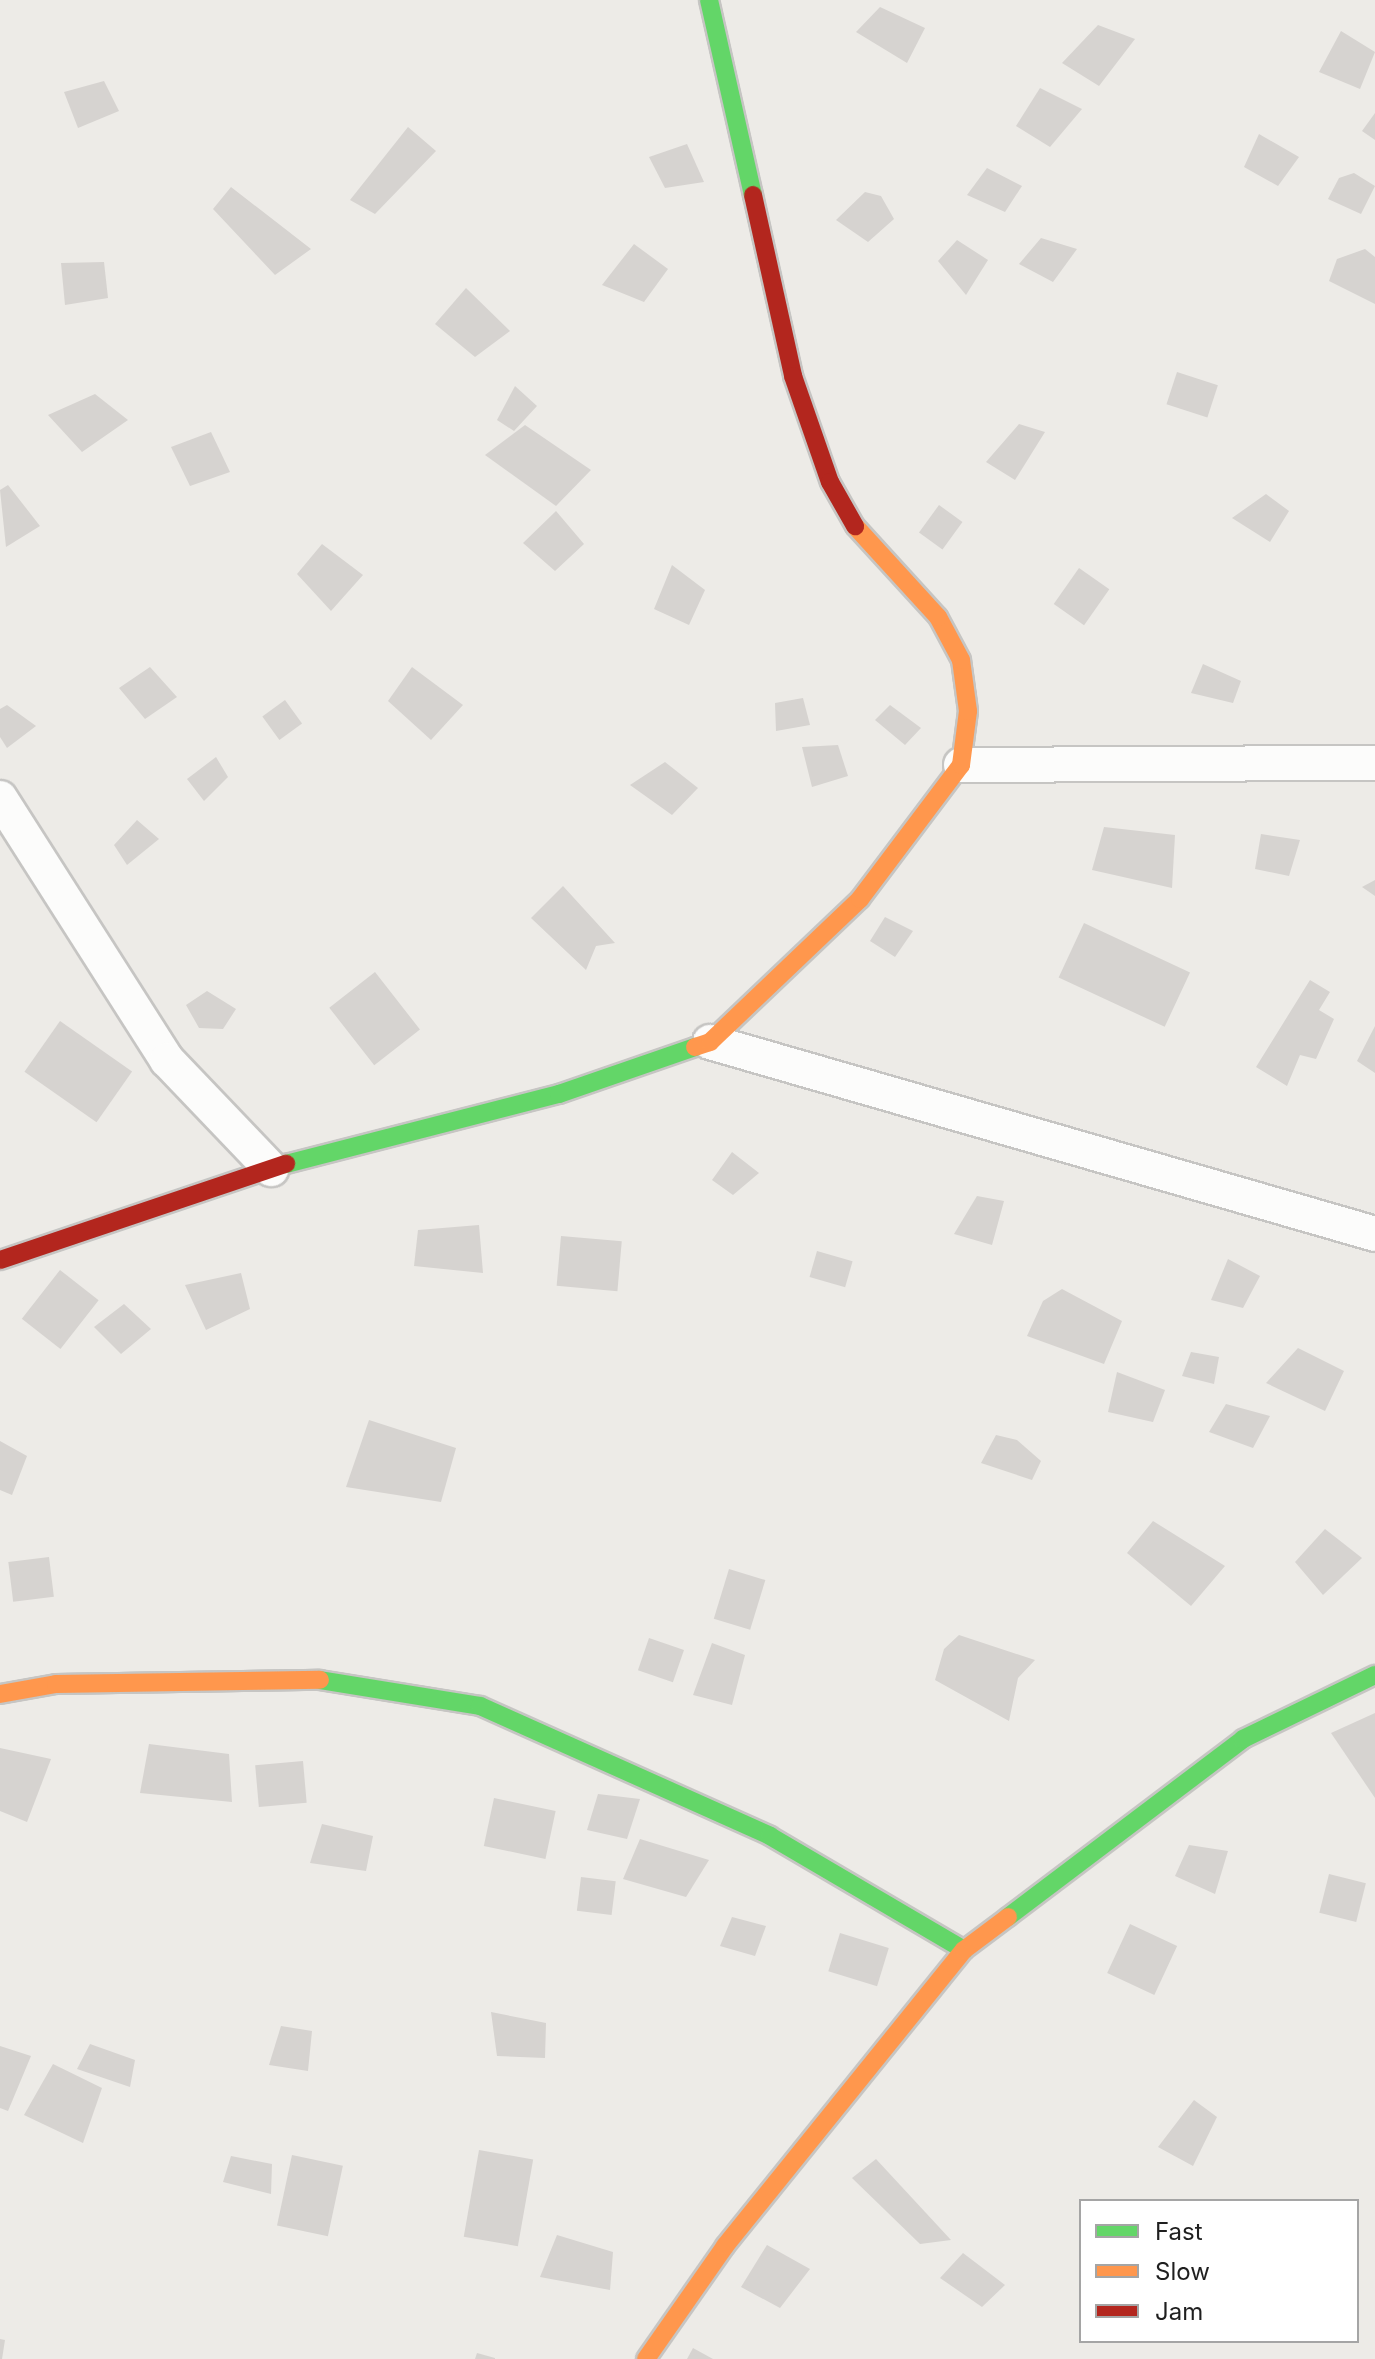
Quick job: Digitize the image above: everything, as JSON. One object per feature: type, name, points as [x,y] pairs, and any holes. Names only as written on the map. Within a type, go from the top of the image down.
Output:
[{"type":"street","points":[[0,1260],[271,1169],[559,1094],[710,1042],[860,899],[961,765],[968,711],[961,660],[938,617],[859,532],[830,482],[793,376],[709,0]]},
{"type":"street","points":[[961,765],[1375,763]]},
{"type":"street","points":[[0,798],[167,1060],[271,1169]]},
{"type":"street","points":[[710,1042],[1375,1234]]},
{"type":"street","points":[[646,2359],[725,2246],[964,1950],[1243,1739],[1375,1675]]},
{"type":"street","points":[[0,1694],[56,1684],[316,1679],[480,1706],[770,1836],[964,1950]]},
{"type":"building","points":[[880,7],[925,28],[907,63],[856,32]]},
{"type":"building","points":[[1098,25],[1135,39],[1099,86],[1062,63]]},
{"type":"building","points":[[1341,31],[1375,52],[1360,89],[1319,72]]},
{"type":"building","points":[[104,81],[119,111],[78,128],[64,92]]},
{"type":"building","points":[[1040,88],[1082,109],[1050,147],[1016,126]]},
{"type":"building","points":[[1375,113],[1375,140],[1362,131]]},
{"type":"building","points":[[408,127],[436,151],[375,214],[350,200]]},
{"type":"building","points":[[1259,134],[1299,157],[1278,186],[1244,167]]},
{"type":"building","points":[[687,144],[704,182],[665,188],[649,157]]},
{"type":"building","points":[[987,168],[1022,186],[1005,212],[967,195]]},
{"type":"building","points":[[1354,173],[1375,186],[1361,214],[1328,199],[1339,178]]},
{"type":"building","points":[[231,187],[311,249],[275,275],[213,209]]},
{"type":"building","points":[[865,192],[881,196],[894,219],[868,242],[836,220]]},
{"type":"building","points":[[1041,238],[1077,249],[1053,282],[1019,264]]},
{"type":"building","points":[[957,240],[988,260],[966,295],[938,261]]},
{"type":"building","points":[[634,244],[668,269],[644,302],[602,285]]},
{"type":"building","points":[[1365,249],[1375,257],[1375,304],[1329,281],[1337,259]]},
{"type":"building","points":[[104,262],[108,298],[65,305],[61,263]]},
{"type":"building","points":[[466,288],[510,331],[475,357],[435,324]]},
{"type":"building","points":[[1177,372],[1218,385],[1207,418],[1166,404]]},
{"type":"building","points":[[515,386],[537,406],[514,431],[497,420]]},
{"type":"building","points":[[95,394],[128,420],[82,452],[48,415]]},
{"type":"building","points":[[1019,424],[1045,432],[1015,480],[986,462]]},
{"type":"building","points":[[525,425],[591,470],[556,506],[485,455]]},
{"type":"building","points":[[211,432],[230,472],[190,486],[171,447]]},
{"type":"building","points":[[8,485],[40,526],[6,547],[0,490]]},
{"type":"building","points":[[1266,494],[1289,511],[1270,542],[1232,518]]},
{"type":"building","points":[[939,505],[962,522],[942,550],[919,533]]},
{"type":"building","points":[[556,511],[584,544],[555,571],[523,543]]},
{"type":"building","points":[[322,544],[363,575],[331,611],[297,574]]},
{"type":"building","points":[[672,565],[705,590],[689,625],[654,609]]},
{"type":"building","points":[[1079,568],[1109,589],[1084,625],[1054,604]]},
{"type":"building","points":[[1203,664],[1241,681],[1233,703],[1191,693]]},
{"type":"building","points":[[150,667],[177,697],[145,719],[119,688]]},
{"type":"building","points":[[412,667],[463,705],[431,740],[388,701]]},
{"type":"building","points":[[803,698],[810,725],[776,731],[775,703]]},
{"type":"building","points":[[285,700],[302,723],[279,740],[262,716]]},
{"type":"building","points":[[7,705],[36,726],[7,748],[0,737],[0,709]]},
{"type":"building","points":[[890,705],[921,728],[905,745],[875,720]]},
{"type":"building","points":[[838,745],[848,776],[812,787],[802,747]]},
{"type":"building","points":[[216,757],[228,777],[204,801],[187,779]]},
{"type":"building","points":[[665,762],[698,788],[672,815],[630,785]]},
{"type":"building","points":[[137,820],[159,839],[127,865],[114,845]]},
{"type":"building","points":[[1104,827],[1175,835],[1172,888],[1092,870]]},
{"type":"building","points":[[1261,834],[1300,840],[1289,876],[1255,869]]},
{"type":"building","points":[[1375,880],[1375,896],[1362,887]]},
{"type":"building","points":[[563,886],[615,943],[596,946],[586,970],[531,918]]},
{"type":"building","points":[[885,917],[913,931],[895,957],[870,941]]},
{"type":"building","points":[[1084,923],[1190,972],[1165,1027],[1059,977]]},
{"type":"building","points":[[375,972],[420,1030],[374,1065],[329,1008]]},
{"type":"building","points":[[1310,980],[1330,992],[1319,1010],[1334,1019],[1316,1059],[1300,1055],[1287,1086],[1256,1067]]},
{"type":"building","points":[[207,991],[236,1009],[223,1029],[199,1028],[186,1005]]},
{"type":"building","points":[[60,1021],[132,1071],[97,1122],[24,1072]]},
{"type":"building","points":[[1375,1026],[1375,1073],[1357,1061]]},
{"type":"building","points":[[732,1152],[759,1173],[733,1195],[712,1180]]},
{"type":"building","points":[[977,1196],[1004,1201],[992,1245],[954,1234]]},
{"type":"building","points":[[479,1225],[483,1273],[414,1266],[418,1230]]},
{"type":"building","points":[[561,1236],[622,1241],[617,1291],[557,1286]]},
{"type":"building","points":[[817,1251],[853,1261],[845,1287],[810,1277]]},
{"type":"building","points":[[1228,1259],[1260,1276],[1243,1308],[1211,1300]]},
{"type":"building","points":[[60,1270],[99,1300],[60,1349],[22,1319]]},
{"type":"building","points":[[241,1273],[250,1309],[206,1330],[185,1285]]},
{"type":"building","points":[[1062,1289],[1122,1321],[1104,1364],[1027,1336],[1043,1301]]},
{"type":"building","points":[[124,1304],[151,1329],[121,1354],[94,1327]]},
{"type":"building","points":[[1298,1348],[1344,1371],[1325,1411],[1266,1383]]},
{"type":"building","points":[[1191,1352],[1219,1357],[1214,1384],[1182,1376]]},
{"type":"building","points":[[1117,1372],[1165,1390],[1153,1422],[1108,1412]]},
{"type":"building","points":[[1226,1404],[1270,1416],[1253,1448],[1209,1432]]},
{"type":"building","points":[[369,1420],[456,1448],[441,1502],[346,1487]]},
{"type":"building","points":[[996,1435],[1017,1440],[1041,1461],[1032,1480],[981,1463]]},
{"type":"building","points":[[0,1441],[27,1456],[12,1495],[0,1490]]},
{"type":"building","points":[[1153,1521],[1225,1566],[1191,1606],[1127,1553]]},
{"type":"building","points":[[1325,1529],[1362,1558],[1323,1595],[1295,1562]]},
{"type":"building","points":[[49,1557],[54,1597],[13,1602],[8,1562]]},
{"type":"building","points":[[729,1569],[765,1580],[750,1630],[714,1619]]},
{"type":"building","points":[[959,1635],[1035,1660],[1018,1678],[1009,1721],[935,1680],[944,1649]]},
{"type":"building","points":[[649,1638],[684,1650],[673,1682],[638,1670]]},
{"type":"building","points":[[712,1643],[745,1655],[732,1705],[693,1695]]},
{"type":"building","points":[[1375,1713],[1375,1798],[1331,1733]]},
{"type":"building","points":[[149,1744],[229,1754],[232,1802],[140,1793]]},
{"type":"building","points":[[0,1748],[51,1759],[27,1822],[0,1811]]},
{"type":"building","points":[[303,1761],[307,1803],[259,1807],[255,1765]]},
{"type":"building","points":[[598,1794],[640,1799],[627,1839],[587,1830]]},
{"type":"building","points":[[494,1798],[556,1811],[545,1859],[484,1846]]},
{"type":"building","points":[[322,1824],[373,1836],[366,1871],[310,1863]]},
{"type":"building","points":[[640,1839],[709,1860],[686,1897],[623,1879]]},
{"type":"building","points":[[1189,1845],[1228,1851],[1215,1894],[1175,1876]]},
{"type":"building","points":[[1329,1874],[1366,1883],[1356,1922],[1319,1913]]},
{"type":"building","points":[[581,1877],[616,1881],[612,1915],[577,1911]]},
{"type":"building","points":[[732,1917],[766,1926],[755,1956],[720,1946]]},
{"type":"building","points":[[1130,1924],[1177,1946],[1154,1995],[1107,1973]]},
{"type":"building","points":[[840,1933],[889,1948],[877,1986],[828,1971]]},
{"type":"building","points":[[491,2012],[546,2023],[545,2058],[497,2056]]},
{"type":"building","points":[[281,2026],[312,2031],[308,2071],[269,2065]]},
{"type":"building","points":[[90,2044],[135,2060],[130,2087],[77,2069]]},
{"type":"building","points":[[0,2046],[31,2056],[8,2111],[0,2108]]},
{"type":"building","points":[[53,2064],[102,2088],[83,2143],[24,2115]]},
{"type":"building","points":[[1194,2100],[1217,2117],[1193,2166],[1158,2147]]},
{"type":"building","points":[[479,2150],[533,2160],[518,2246],[464,2237]]},
{"type":"building","points":[[292,2155],[343,2166],[328,2236],[277,2225]]},
{"type":"building","points":[[231,2156],[272,2164],[271,2194],[223,2182]]},
{"type":"building","points":[[876,2159],[951,2240],[920,2244],[852,2178]]},
{"type":"building","points":[[557,2235],[613,2252],[610,2290],[540,2277]]},
{"type":"building","points":[[767,2245],[810,2269],[780,2308],[741,2287]]},
{"type":"building","points":[[963,2253],[1005,2285],[982,2307],[940,2278]]},
{"type":"building","points":[[0,2339],[5,2340],[2,2359],[0,2359]]},
{"type":"building","points":[[693,2348],[713,2359],[687,2359]]},
{"type":"building","points":[[477,2353],[495,2358],[495,2359],[475,2359]]},
{"type":"traffic: fast","points":[[709,0],[753,195]]},
{"type":"traffic: fast","points":[[286,1164],[559,1094],[695,1047]]},
{"type":"traffic: fast","points":[[1008,1917],[1243,1739],[1375,1675]]},
{"type":"traffic: fast","points":[[320,1680],[480,1706],[770,1836],[964,1950]]},
{"type":"traffic: slow","points":[[695,1047],[710,1042],[860,899],[961,765],[968,711],[961,660],[938,617],[855,526]]},
{"type":"traffic: slow","points":[[0,1694],[56,1684],[320,1680]]},
{"type":"traffic: slow","points":[[646,2359],[725,2246],[964,1950],[1008,1917]]},
{"type":"traffic: jam","points":[[753,195],[793,376],[830,482],[855,526]]},
{"type":"traffic: jam","points":[[0,1260],[286,1164]]}]
